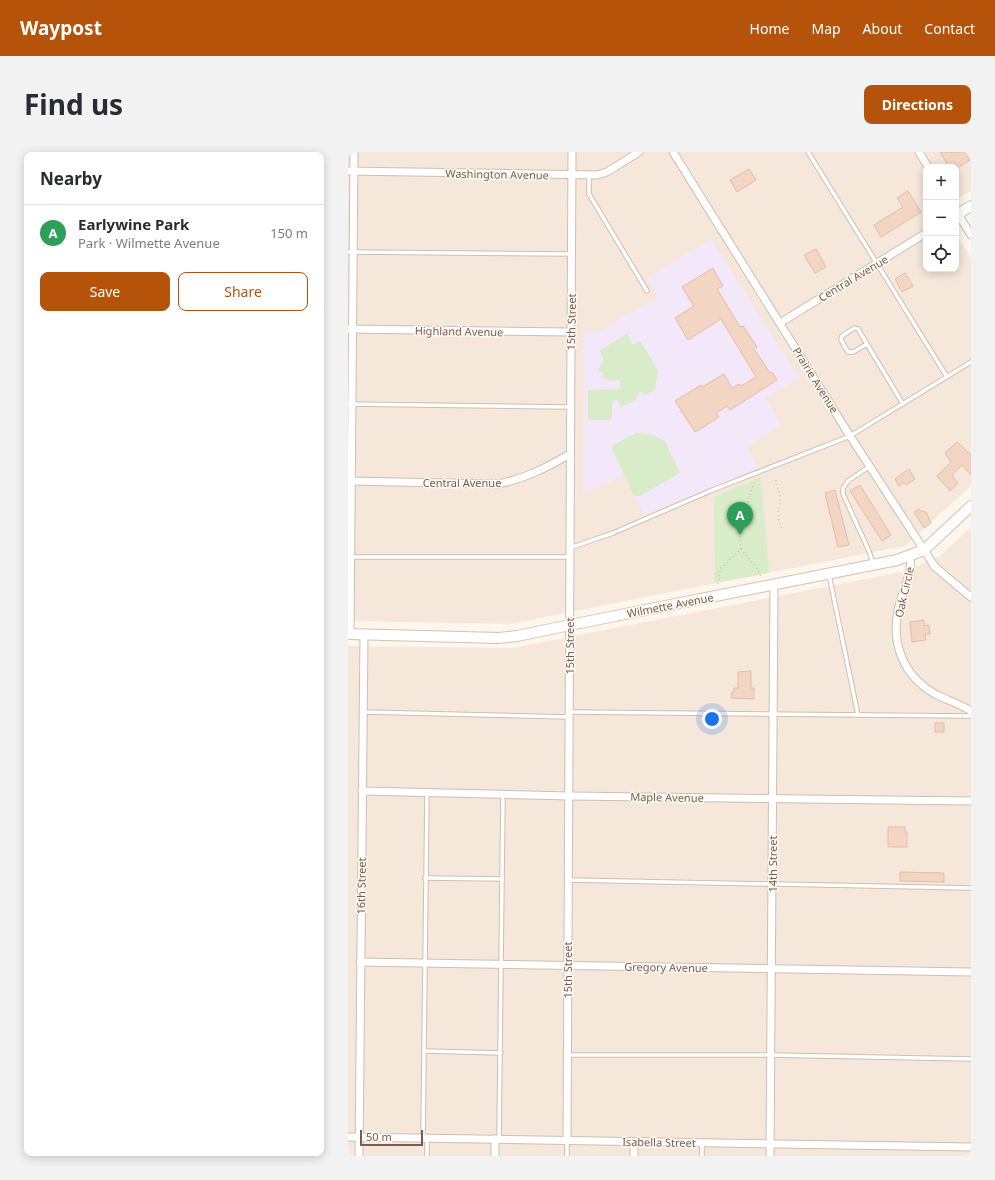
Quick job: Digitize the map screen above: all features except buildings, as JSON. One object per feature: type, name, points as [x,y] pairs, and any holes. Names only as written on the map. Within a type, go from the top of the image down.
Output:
[{"type":"street","points":[[349,634],[350,252],[351,171],[354,152]]},
{"type":"street","name":"15th Street","points":[[567,1140],[572,152]]},
{"type":"street","name":"Washington Avenue","points":[[351,171],[589,175],[603,174],[639,152]]},
{"type":"street","name":"Prairie Avenue","points":[[673,152],[850,436],[935,567],[971,598]]},
{"type":"street","points":[[919,152],[926,164]]},
{"type":"street","points":[[959,212],[971,206]]},
{"type":"street","points":[[959,216],[971,235]]},
{"type":"street","name":"Central Avenue","points":[[780,323],[923,235]]},
{"type":"street","name":"Highland Avenue","points":[[350,329],[571,332]]},
{"type":"street","name":"Central Avenue","points":[[350,481],[499,484],[537,472],[570,454]]},
{"type":"street","name":"Wilmette Avenue","points":[[349,634],[498,638],[517,636],[873,565],[911,556],[924,550],[971,506]]},
{"type":"street","name":"Oak Circle","points":[[911,556],[909,573],[901,597],[896,626],[898,643],[903,660],[908,670],[924,686],[936,694],[971,711]]},
{"type":"street","name":"14th Street","points":[[770,1156],[774,585]]},
{"type":"street","name":"16th Street","points":[[358,1156],[364,634]]},
{"type":"street","name":"Maple Avenue","points":[[362,791],[569,796],[971,801]]},
{"type":"street","name":"Gregory Avenue","points":[[360,962],[971,972]]},
{"type":"street","name":"Isabella Street","points":[[348,1137],[971,1147]]},
{"type":"street","points":[[495,1156],[497,1140]]},
{"type":"street","points":[[634,1142],[634,1156]]},
{"type":"lane","points":[[808,152],[948,377]]},
{"type":"lane","points":[[589,175],[589,194],[647,291]]},
{"type":"lane","points":[[350,252],[572,254]]},
{"type":"lane","points":[[867,344],[853,352],[848,352],[841,340],[842,336],[854,328],[858,329],[867,344],[903,404]]},
{"type":"lane","points":[[570,548],[613,533],[755,473],[850,436],[971,362]]},
{"type":"lane","points":[[350,404],[570,407]]},
{"type":"lane","points":[[870,466],[848,481],[843,488],[843,494],[870,551],[873,565]]},
{"type":"lane","points":[[349,557],[570,557]]},
{"type":"lane","points":[[828,574],[858,715]]},
{"type":"lane","points":[[363,712],[971,716]]},
{"type":"lane","points":[[426,793],[424,1051],[425,1139],[427,1156]]},
{"type":"lane","points":[[497,1140],[501,1053],[503,794]]},
{"type":"lane","points":[[425,878],[502,879]]},
{"type":"lane","points":[[568,880],[971,888]]},
{"type":"lane","points":[[424,1051],[501,1053]]},
{"type":"lane","points":[[567,1055],[771,1055],[971,1059]]},
{"type":"lane","points":[[567,1140],[567,1156]]},
{"type":"lane","points":[[702,1142],[702,1156]]},
{"type":"path","points":[[755,473],[756,476],[739,529],[741,549],[761,576]]},
{"type":"path","points":[[776,480],[776,488],[780,494],[778,519],[782,530]]},
{"type":"path","points":[[718,584],[721,568],[741,549]]},
{"type":"shaded area","points":[[348,152],[971,152],[971,191],[959,198],[959,164],[923,164],[923,272],[959,272],[959,239],[971,258],[971,486],[905,546],[509,624],[348,621]]},
{"type":"shaded area","points":[[711,239],[799,378],[765,398],[781,425],[746,446],[759,468],[644,515],[624,475],[583,494],[584,331],[599,332],[658,296],[647,278]]},
{"type":"shaded area","points":[[971,527],[971,1156],[348,1156],[348,646],[513,648],[906,571],[940,556]]},
{"type":"green space","points":[[627,334],[632,345],[640,341],[658,370],[655,390],[645,395],[640,392],[636,400],[621,407],[617,400],[614,401],[612,403],[612,418],[607,420],[588,420],[588,390],[619,389],[621,387],[619,384],[621,382],[619,380],[610,381],[601,377],[603,373],[598,371],[603,360],[600,350]]},
{"type":"green space","points":[[636,433],[653,435],[665,441],[680,473],[640,496],[634,496],[611,447]]},
{"type":"green space","points":[[761,477],[769,573],[715,583],[714,497]]},
{"type":"place","name":"Earlywine Park","points":[[740,535]]}]
